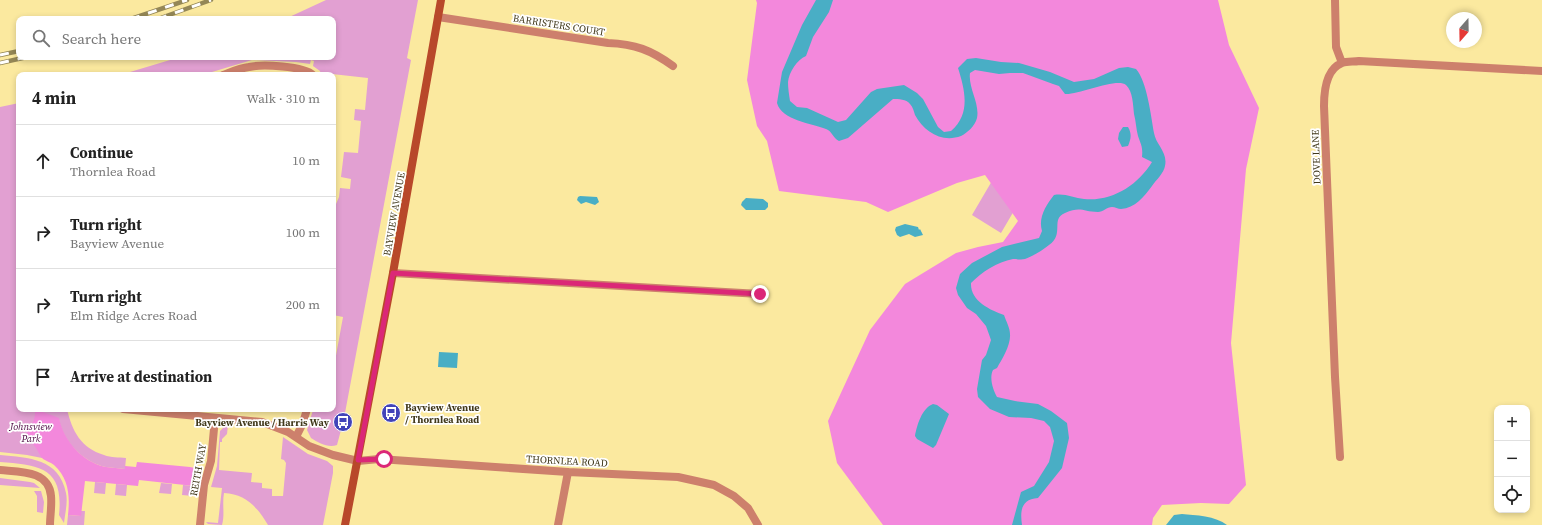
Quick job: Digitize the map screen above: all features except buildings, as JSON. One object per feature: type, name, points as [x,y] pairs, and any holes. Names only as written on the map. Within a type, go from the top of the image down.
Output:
[{"type":"main road","name":"BAYVIEW AVENUE","points":[[345,525],[393,273],[441,0]]},
{"type":"street","points":[[1335,0],[1336,47],[1342,63],[1359,61],[1542,71]]},
{"type":"street","name":"BARRISTERS COURT","points":[[438,17],[608,43],[626,44],[645,49],[673,66]]},
{"type":"street","name":"DOVE LANE","points":[[1340,457],[1334,369],[1324,106],[1326,84],[1330,74],[1342,63]]},
{"type":"street","points":[[232,72],[260,66],[301,69],[309,72]]},
{"type":"street","points":[[393,273],[760,294]]},
{"type":"street","name":"THORNLEA ROAD","points":[[154,412],[267,424],[288,432],[309,446],[333,455],[358,460],[379,459],[568,472],[678,477],[714,485],[734,496],[748,508],[758,525]]},
{"type":"street","points":[[296,437],[303,423],[306,412]]},
{"type":"street","name":"REITH WAY","points":[[200,525],[204,485],[211,461],[215,418]]},
{"type":"street","points":[[0,470],[33,474],[44,480],[52,496],[50,525]]},
{"type":"street","points":[[558,525],[568,472]]},
{"type":"green space","points":[[326,0],[418,0],[407,58],[411,60],[345,413],[341,413],[338,429],[341,430],[337,445],[334,446],[320,443],[311,438],[307,430],[312,412],[336,412],[336,356],[343,317],[336,316],[336,204],[339,197],[340,188],[350,189],[351,179],[341,177],[344,152],[358,153],[361,121],[354,120],[355,109],[365,110],[368,78],[336,74],[336,72],[320,72],[313,66],[314,61],[311,60],[336,60],[336,16],[291,16]]},
{"type":"green space","points":[[756,0],[1218,0],[1229,45],[1259,108],[1246,169],[1231,343],[1246,485],[1229,504],[1201,503],[1162,505],[1153,518],[1152,525],[883,525],[837,463],[828,421],[870,330],[905,284],[956,253],[1003,242],[1018,221],[985,175],[957,183],[888,212],[866,202],[779,191],[767,141],[757,126],[747,80],[757,3]]},
{"type":"green space","points":[[170,60],[252,60],[212,72],[130,72]]},
{"type":"green space","points":[[252,60],[311,60],[310,64]]},
{"type":"green space","name":"Johnsview Park","points":[[16,104],[16,412],[68,412],[79,438],[89,448],[107,456],[126,458],[125,469],[106,467],[90,461],[82,456],[65,436],[59,420],[42,458],[0,452],[0,107]]},
{"type":"green space","points":[[1006,157],[1035,175],[1001,233],[972,215]]},
{"type":"green space","points":[[35,412],[43,412],[59,418],[65,435],[75,449],[89,460],[106,467],[125,469],[125,466],[136,467],[137,462],[200,469],[194,486],[139,480],[138,486],[85,481],[81,516],[68,515],[69,501],[66,482],[63,476],[54,465],[42,458],[29,439],[27,432],[34,418]]},
{"type":"green space","points":[[228,425],[227,434],[222,439],[222,442],[220,442],[219,470],[252,473],[251,482],[262,483],[262,488],[272,489],[272,496],[283,496],[286,463],[281,459],[283,437],[308,454],[327,461],[333,466],[323,525],[268,525],[260,513],[245,499],[232,494],[224,493],[222,525],[208,524],[206,522],[218,523],[222,488],[211,487],[217,466],[220,431]]},
{"type":"green space","points":[[0,455],[32,459],[50,466],[57,473],[62,481],[67,497],[64,523],[59,515],[60,499],[53,478],[37,467],[0,462]]},
{"type":"green space","points":[[0,478],[34,483],[40,488],[0,485]]},
{"type":"green space","points":[[95,482],[106,483],[105,494],[94,493]]},
{"type":"green space","points":[[161,483],[172,484],[171,494],[159,493]]},
{"type":"green space","points":[[116,484],[127,485],[126,496],[115,495]]},
{"type":"green space","points":[[183,485],[194,486],[193,496],[182,495]]},
{"type":"green space","points":[[34,491],[41,491],[44,502],[43,513],[37,512],[37,496]]},
{"type":"green space","points":[[81,511],[85,511],[84,525],[67,525],[68,515],[81,516]]},
{"type":"water","points":[[816,0],[833,0],[829,12],[813,37],[806,56],[797,63],[790,74],[788,82],[790,101],[797,107],[807,108],[838,122],[846,120],[871,92],[877,89],[904,85],[917,93],[923,99],[938,127],[944,132],[951,131],[962,117],[964,109],[965,101],[963,85],[958,68],[967,59],[976,58],[1019,63],[1050,72],[1074,82],[1094,79],[1119,68],[1128,67],[1136,69],[1140,74],[1146,90],[1155,137],[1165,157],[1165,166],[1163,171],[1146,194],[1131,207],[1121,209],[1110,207],[1098,212],[1075,210],[1065,213],[1058,219],[1057,232],[1054,241],[1047,247],[1035,255],[1025,259],[1007,260],[996,265],[985,271],[971,283],[977,300],[987,307],[1004,315],[1009,329],[1010,338],[1008,347],[997,368],[993,370],[991,377],[997,397],[1038,404],[1051,411],[1067,423],[1069,438],[1062,468],[1038,498],[1032,499],[1025,503],[1021,515],[1022,525],[1012,525],[1021,492],[1034,486],[1049,462],[1054,441],[1050,427],[1044,421],[1031,418],[1009,417],[990,409],[978,397],[977,389],[982,360],[986,355],[991,340],[986,326],[976,314],[967,308],[958,295],[956,288],[960,274],[972,263],[1002,247],[1039,238],[1042,231],[1042,217],[1048,203],[1054,195],[1066,195],[1084,199],[1104,198],[1114,195],[1132,185],[1139,178],[1152,162],[1142,157],[1142,148],[1137,133],[1130,91],[1126,85],[1115,83],[1071,94],[1065,94],[1059,86],[1023,73],[999,74],[975,70],[970,73],[970,79],[977,107],[977,118],[970,129],[961,136],[954,138],[940,137],[928,131],[919,121],[908,102],[893,99],[848,138],[839,141],[828,130],[791,118],[780,109],[777,103],[782,72],[802,25]]},
{"type":"water","points":[[1123,127],[1128,127],[1131,136],[1128,146],[1122,147],[1118,139],[1119,133]]},
{"type":"water","points":[[580,196],[597,197],[599,202],[595,205],[586,202],[581,204],[577,200]]},
{"type":"water","points":[[746,198],[763,199],[768,203],[768,207],[765,210],[746,210],[741,205]]},
{"type":"water","points":[[905,224],[918,227],[923,235],[915,237],[909,234],[900,237],[897,235],[895,230],[896,227]]},
{"type":"water","points":[[439,352],[458,353],[457,368],[438,367]]},
{"type":"water","points":[[933,404],[937,405],[949,414],[936,445],[933,448],[917,439],[915,436],[923,413]]},
{"type":"water","points":[[1182,514],[1211,518],[1227,525],[1166,525],[1174,515]]},
{"type":"railway","points":[[140,16],[187,0]]},
{"type":"railway","points":[[166,16],[211,0]]},
{"type":"railway","points":[[0,55],[16,52]]},
{"type":"railway","points":[[0,63],[16,59]]},
{"type":"place","name":"Bayview Avenue / Thornlea Road","points":[[391,413]]},
{"type":"place","name":"Bayview Avenue / Harris Way","points":[[343,422]]},
{"type":"route","points":[[384,459],[358,460],[393,273],[760,294]]}]
